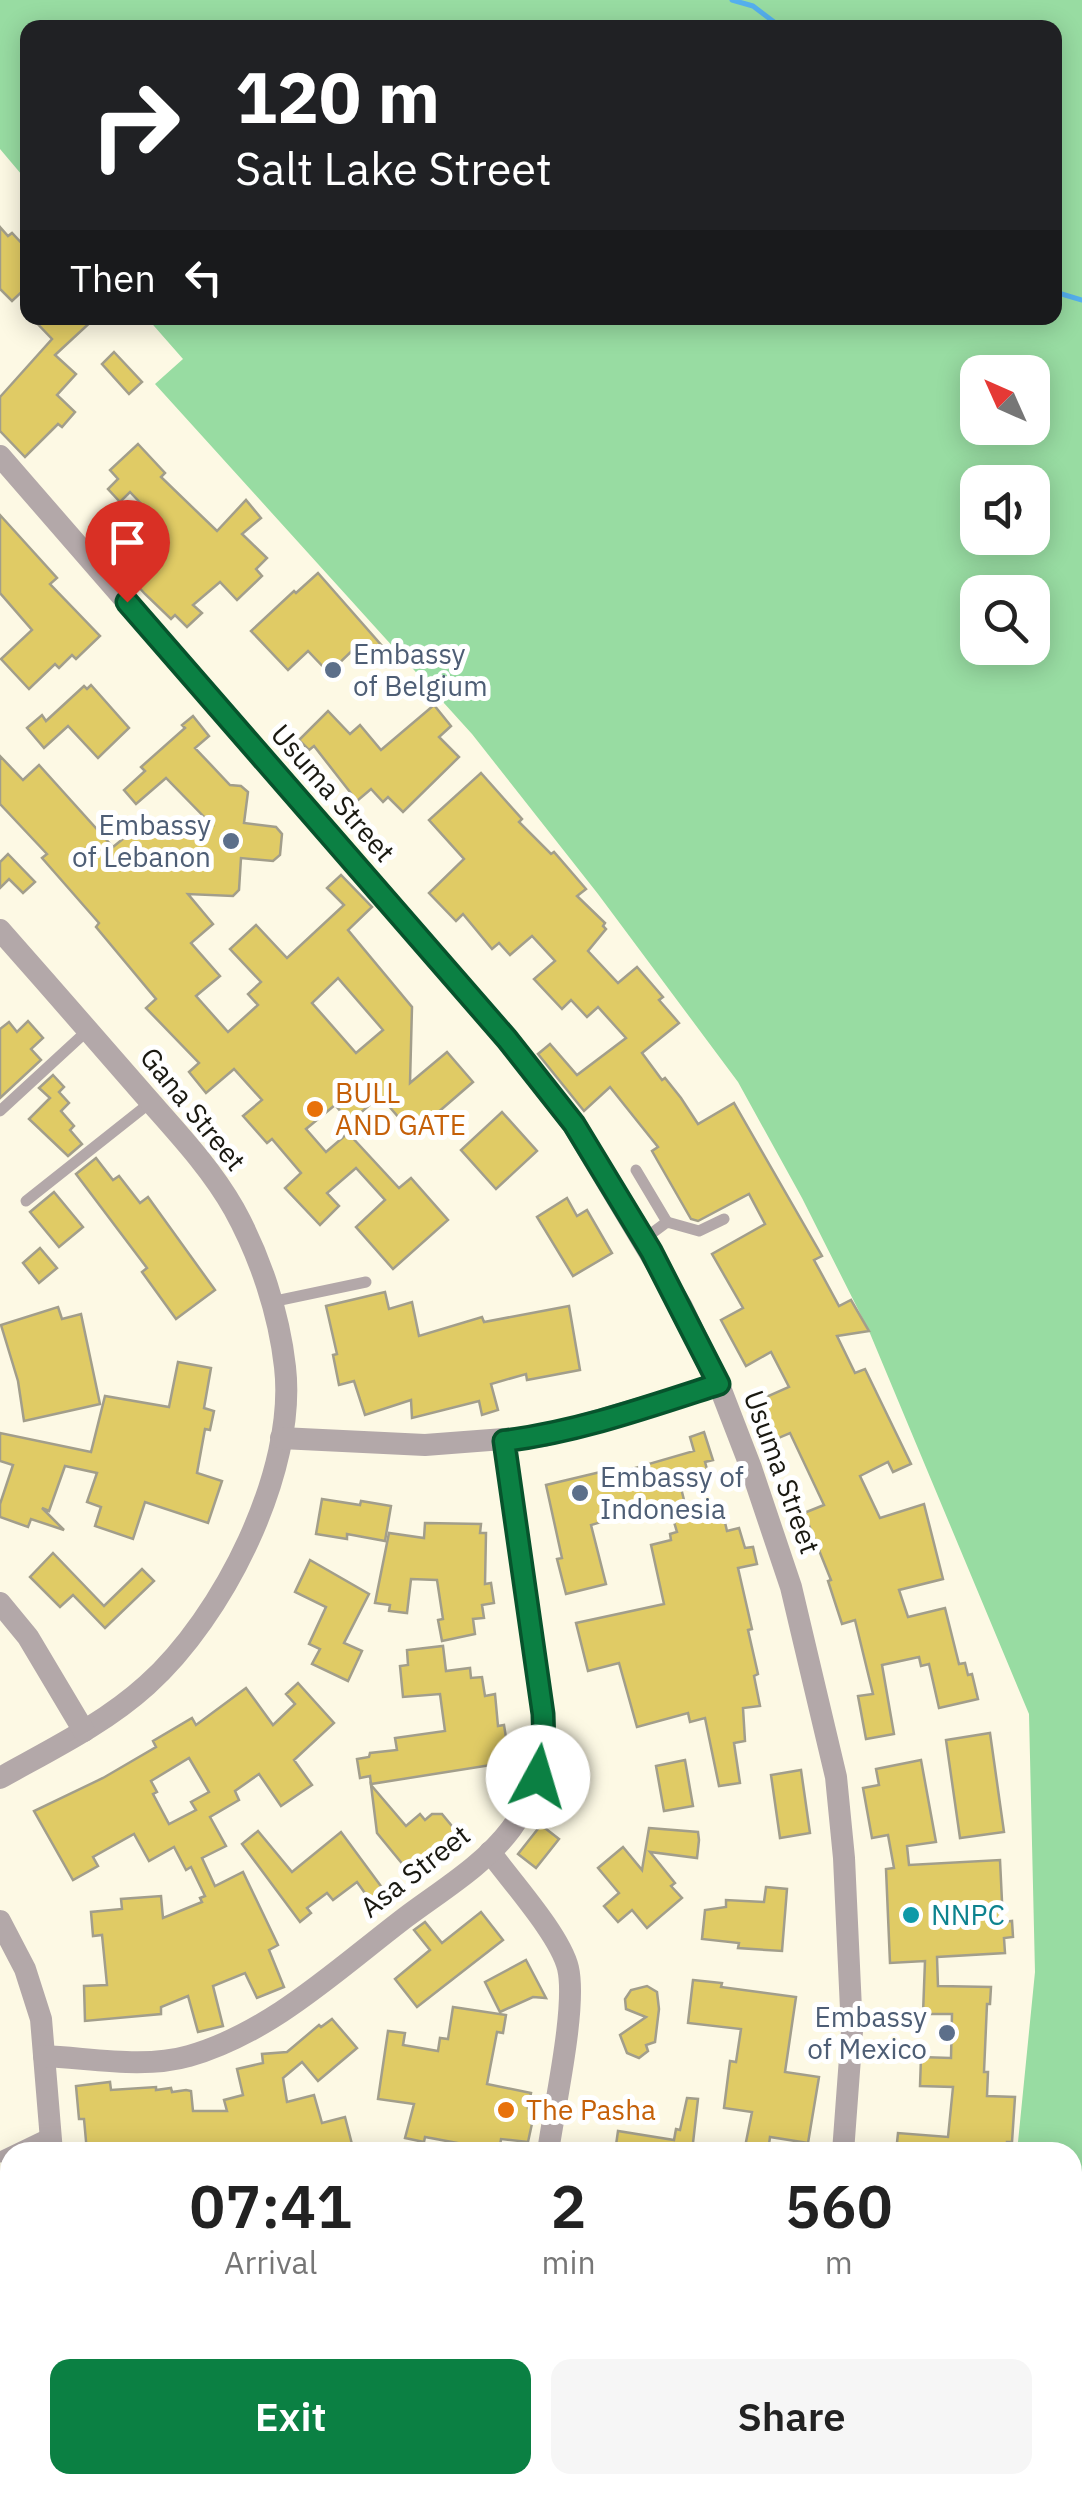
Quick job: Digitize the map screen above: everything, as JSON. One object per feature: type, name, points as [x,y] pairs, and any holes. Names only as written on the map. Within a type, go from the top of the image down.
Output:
[{"type":"street","name":"Usuma Street","points":[[0,456],[507,1039],[574,1124],[682,1307],[719,1384],[791,1587],[836,1777],[850,1935],[852,2031],[844,2142]]},
{"type":"street","name":"Gana Street","points":[[0,930],[212,1175],[248,1237],[271,1302],[286,1370],[280,1438],[259,1516],[221,1596],[200,1626],[150,1682],[121,1707],[0,1778]]},
{"type":"street","points":[[280,1438],[425,1445],[504,1441],[572,1429],[719,1384]]},
{"type":"street","name":"Asa Street","points":[[44,2056],[153,2061],[186,2057],[249,2031],[300,1998],[490,1852],[526,1805],[538,1777],[544,1746],[543,1714],[504,1441]]},
{"type":"street","points":[[0,1603],[28,1637],[84,1731]]},
{"type":"street","points":[[490,1852],[558,1945],[568,1966],[570,1994],[549,2142]]},
{"type":"street","points":[[0,1921],[35,1993],[41,2018],[51,2142]]},
{"type":"lane","points":[[0,1111],[88,1030]]},
{"type":"lane","points":[[26,1201],[151,1102]]},
{"type":"lane","points":[[636,1170],[667,1222],[698,1231],[724,1219]]},
{"type":"lane","points":[[644,1239],[667,1222]]},
{"type":"lane","points":[[271,1302],[366,1282]]},
{"type":"green space","points":[[0,0],[1082,0],[1082,2142],[1018,2142],[1035,1972],[1029,1714],[869,1331],[802,1198],[738,1082],[472,734],[155,384],[183,359],[153,325],[1062,325],[1062,20],[20,20],[20,173],[0,149]]},
{"type":"building","points":[[0,227],[20,242],[20,294],[12,301],[0,289]]},
{"type":"building","points":[[39,325],[87,325],[55,355],[76,374],[57,395],[75,412],[25,457],[0,431],[0,397],[52,339]]},
{"type":"building","points":[[114,352],[142,382],[129,394],[102,364]]},
{"type":"building","points":[[138,444],[165,473],[161,477],[217,531],[246,500],[261,518],[242,534],[267,558],[256,569],[262,576],[237,600],[220,582],[193,605],[202,613],[187,627],[175,615],[171,619],[145,594],[125,572],[130,568],[113,552],[128,536],[145,552],[167,531],[130,492],[120,502],[108,489],[118,479],[110,470]]},
{"type":"building","points":[[0,515],[57,578],[50,584],[100,636],[76,659],[72,655],[59,668],[55,664],[29,689],[1,659],[32,630],[0,593]]},
{"type":"building","points":[[318,573],[390,655],[379,665],[360,643],[329,673],[308,651],[288,670],[251,631]]},
{"type":"building","points":[[91,685],[129,728],[98,758],[68,726],[44,748],[27,728],[42,715],[46,721],[84,686],[87,689]]},
{"type":"building","points":[[434,705],[451,726],[439,737],[459,757],[403,812],[388,797],[383,802],[371,789],[357,801],[314,746],[309,750],[299,740],[328,711],[350,734],[360,725],[381,750]]},
{"type":"building","points":[[193,716],[209,736],[195,748],[230,785],[241,786],[248,792],[244,823],[276,827],[282,834],[280,855],[273,861],[241,858],[239,890],[233,896],[188,894],[213,924],[191,943],[220,976],[196,996],[228,1032],[258,1005],[248,994],[261,982],[230,949],[256,925],[287,958],[344,905],[327,888],[341,875],[372,907],[348,930],[412,1007],[410,1083],[447,1052],[473,1082],[413,1134],[380,1096],[350,1122],[335,1105],[306,1129],[326,1152],[348,1133],[399,1188],[411,1178],[448,1220],[393,1269],[356,1227],[385,1200],[356,1168],[327,1193],[339,1206],[320,1225],[285,1188],[301,1173],[272,1139],[267,1143],[243,1116],[262,1100],[234,1069],[206,1093],[189,1072],[199,1063],[146,1008],[156,999],[96,927],[99,923],[42,858],[47,854],[0,804],[0,756],[23,780],[39,765],[113,847],[146,820],[163,837],[177,823],[212,825],[166,778],[136,804],[124,790],[145,771],[141,767],[185,728],[182,725]],"holes":[[[338,978],[383,1030],[356,1053],[312,1003]]]},
{"type":"building","points":[[481,773],[522,819],[519,822],[551,854],[554,852],[586,889],[577,896],[605,923],[606,929],[588,951],[618,983],[637,967],[679,1023],[642,1053],[698,1124],[734,1103],[822,1256],[814,1260],[839,1306],[851,1300],[869,1331],[837,1336],[855,1373],[865,1369],[911,1464],[893,1472],[888,1462],[860,1476],[880,1518],[924,1504],[943,1579],[899,1590],[908,1617],[945,1608],[959,1664],[965,1663],[968,1675],[972,1674],[978,1699],[939,1708],[929,1664],[921,1666],[919,1657],[882,1665],[894,1734],[866,1739],[858,1696],[873,1694],[855,1620],[842,1624],[828,1581],[831,1580],[804,1513],[824,1505],[790,1433],[762,1445],[751,1419],[763,1414],[757,1401],[789,1387],[771,1352],[746,1366],[721,1320],[743,1308],[712,1254],[765,1224],[749,1194],[698,1221],[691,1219],[652,1151],[658,1147],[610,1087],[584,1111],[538,1054],[550,1044],[577,1075],[626,1038],[598,1007],[587,1017],[571,1000],[562,1009],[534,979],[555,961],[532,936],[510,955],[499,943],[492,949],[463,914],[456,921],[429,893],[464,859],[429,820]]},
{"type":"building","points":[[8,854],[35,882],[23,893],[9,879],[0,888],[0,862]]},
{"type":"building","points":[[28,1021],[43,1038],[31,1049],[41,1060],[0,1098],[0,1029],[9,1022],[17,1032]]},
{"type":"building","points":[[53,1075],[64,1087],[59,1092],[69,1103],[61,1111],[82,1144],[68,1156],[29,1119],[50,1098],[39,1088]]},
{"type":"building","points":[[502,1112],[537,1151],[496,1189],[461,1150]]},
{"type":"building","points":[[96,1158],[113,1180],[119,1176],[140,1203],[148,1197],[215,1290],[176,1319],[142,1272],[147,1268],[76,1174]]},
{"type":"building","points":[[54,1192],[83,1227],[59,1247],[30,1212]]},
{"type":"building","points":[[567,1198],[577,1216],[587,1210],[612,1253],[573,1276],[537,1217]]},
{"type":"building","points":[[40,1248],[57,1268],[39,1283],[23,1263]]},
{"type":"building","points":[[385,1292],[389,1309],[412,1302],[419,1336],[482,1317],[484,1322],[569,1306],[580,1370],[527,1380],[526,1374],[491,1384],[498,1410],[482,1415],[479,1401],[412,1418],[411,1400],[365,1415],[354,1381],[339,1385],[333,1355],[337,1354],[326,1306]]},
{"type":"building","points":[[58,1307],[62,1319],[81,1314],[100,1404],[24,1421],[18,1381],[1,1325]]},
{"type":"building","points":[[178,1362],[211,1368],[204,1408],[214,1411],[210,1430],[205,1429],[197,1473],[222,1481],[208,1523],[145,1502],[133,1539],[95,1526],[101,1507],[87,1502],[97,1473],[65,1466],[49,1511],[42,1508],[64,1530],[31,1519],[28,1527],[0,1517],[0,1504],[13,1465],[0,1461],[0,1433],[91,1452],[105,1396],[169,1407]]},
{"type":"building","points":[[704,1432],[713,1460],[705,1462],[710,1480],[681,1488],[688,1516],[711,1509],[713,1516],[723,1514],[727,1531],[739,1528],[745,1548],[753,1547],[757,1564],[738,1568],[752,1629],[748,1630],[758,1674],[754,1676],[760,1706],[743,1708],[745,1741],[734,1743],[740,1783],[719,1786],[705,1718],[690,1722],[688,1713],[637,1727],[619,1663],[588,1671],[576,1623],[664,1604],[651,1545],[671,1540],[670,1534],[677,1532],[668,1502],[591,1525],[606,1584],[566,1594],[546,1485],[617,1468],[618,1473],[694,1451],[690,1437]]},
{"type":"building","points":[[322,1499],[391,1506],[385,1541],[347,1534],[347,1539],[316,1534]]},
{"type":"building","points":[[425,1523],[481,1524],[480,1533],[486,1533],[485,1584],[491,1583],[494,1603],[482,1605],[484,1618],[473,1619],[475,1634],[442,1641],[437,1580],[411,1579],[407,1613],[389,1611],[390,1605],[375,1603],[389,1533],[424,1538]]},
{"type":"building","points":[[53,1553],[104,1606],[142,1569],[154,1581],[105,1628],[73,1595],[60,1607],[30,1577]]},
{"type":"building","points":[[310,1560],[369,1594],[344,1643],[362,1651],[348,1681],[312,1664],[320,1649],[309,1644],[326,1607],[295,1592]]},
{"type":"building","points":[[443,1646],[446,1671],[470,1668],[471,1678],[482,1677],[485,1696],[495,1694],[498,1726],[504,1725],[510,1762],[371,1784],[370,1776],[360,1778],[357,1759],[397,1750],[395,1738],[445,1731],[440,1694],[403,1697],[400,1666],[408,1665],[407,1650]]},
{"type":"building","points":[[298,1683],[334,1723],[294,1760],[312,1785],[281,1806],[259,1774],[235,1791],[239,1800],[210,1817],[226,1846],[202,1858],[215,1886],[243,1872],[278,1945],[269,1950],[284,1987],[257,1998],[245,1973],[213,1986],[223,2026],[198,2032],[188,1996],[161,2007],[161,2014],[85,2021],[84,1986],[107,1985],[102,1935],[93,1936],[91,1912],[122,1909],[121,1899],[161,1896],[163,1918],[202,1902],[200,1898],[205,1896],[191,1867],[186,1870],[174,1847],[149,1861],[134,1834],[93,1857],[98,1866],[73,1880],[34,1811],[156,1747],[153,1741],[192,1718],[196,1725],[246,1688],[273,1725],[295,1704],[286,1694]],"holes":[[[189,1758],[209,1792],[191,1802],[196,1810],[169,1824],[153,1794],[157,1792],[151,1781]]]},
{"type":"building","points":[[990,1733],[1004,1832],[960,1838],[946,1740]]},
{"type":"building","points":[[685,1760],[693,1806],[664,1811],[656,1766]]},
{"type":"building","points":[[921,1760],[936,1842],[907,1846],[909,1865],[1000,1860],[1003,1922],[1012,1921],[1013,1937],[1004,1938],[1005,1953],[937,1957],[938,1986],[991,1987],[984,2072],[988,2072],[987,2096],[1015,2097],[1012,2142],[897,2142],[898,2133],[948,2137],[953,2087],[920,2086],[921,2057],[951,2058],[952,2014],[923,2014],[925,1961],[890,1963],[886,1869],[894,1868],[888,1835],[872,1838],[863,1788],[879,1785],[876,1769]]},
{"type":"building","points":[[801,1770],[810,1833],[780,1838],[771,1775]]},
{"type":"building","points":[[371,1785],[406,1826],[420,1814],[425,1820],[432,1814],[442,1814],[461,1837],[438,1856],[434,1851],[409,1872],[377,1833]]},
{"type":"building","points":[[541,1825],[559,1839],[536,1868],[518,1854]]},
{"type":"building","points":[[649,1828],[698,1832],[699,1840],[697,1858],[650,1852],[682,1898],[647,1928],[632,1910],[618,1922],[604,1906],[619,1893],[598,1868],[623,1847],[642,1870]]},
{"type":"building","points":[[258,1831],[292,1872],[341,1832],[386,1893],[372,1903],[357,1882],[333,1900],[327,1893],[307,1908],[311,1913],[300,1922],[242,1844]]},
{"type":"building","points":[[766,1887],[787,1889],[782,1951],[738,1948],[739,1943],[702,1939],[705,1910],[726,1907],[726,1900],[764,1902]]},
{"type":"building","points":[[481,1912],[503,1940],[417,2007],[395,1979],[430,1950],[414,1930],[425,1922],[442,1943]]},
{"type":"building","points":[[526,1960],[546,1998],[533,1997],[500,2012],[485,1982]]},
{"type":"building","points":[[693,1980],[796,1997],[785,2072],[819,2077],[808,2142],[770,2137],[769,2142],[746,2142],[752,2112],[724,2108],[730,2061],[736,2062],[741,2029],[688,2023]]},
{"type":"building","points":[[647,1986],[657,1992],[659,2009],[655,2042],[646,2045],[648,2051],[639,2058],[627,2053],[620,2035],[646,2017],[626,2009],[625,1999],[631,1990]]},
{"type":"building","points":[[453,2007],[506,2015],[503,2033],[497,2032],[487,2084],[531,2093],[528,2108],[529,2118],[533,2119],[528,2142],[452,2142],[425,2137],[424,2142],[405,2138],[414,2104],[378,2099],[388,2031],[405,2033],[403,2045],[438,2051],[440,2038],[448,2039]]},
{"type":"building","points":[[332,2019],[357,2048],[318,2081],[302,2062],[283,2078],[287,2102],[314,2095],[322,2123],[345,2117],[351,2142],[86,2142],[76,2086],[110,2082],[111,2090],[186,2090],[191,2091],[193,2111],[227,2111],[224,2100],[243,2095],[237,2069],[263,2063],[262,2054],[287,2052]]},
{"type":"building","points":[[687,2098],[698,2099],[693,2142],[616,2142],[618,2131],[674,2140],[676,2129],[680,2130]]},
{"type":"waterway","points":[[732,0],[753,6],[771,20]]},
{"type":"waterway","points":[[1062,294],[1082,300]]},
{"type":"place","name":"Embassy of Belgium","points":[[333,670]]},
{"type":"place","name":"Embassy of Lebanon","points":[[231,841]]},
{"type":"place","name":"BULL AND GATE","points":[[315,1109]]},
{"type":"place","name":"Embassy of Indonesia","points":[[580,1493]]},
{"type":"place","name":"NNPC","points":[[911,1915]]},
{"type":"place","name":"Embassy of Mexico","points":[[947,2033]]},
{"type":"place","name":"The Pasha","points":[[506,2110]]},
{"type":"route","points":[[127,602],[507,1039],[574,1124],[651,1251],[719,1384],[587,1425],[504,1441],[543,1714],[544,1746],[538,1777]]}]
